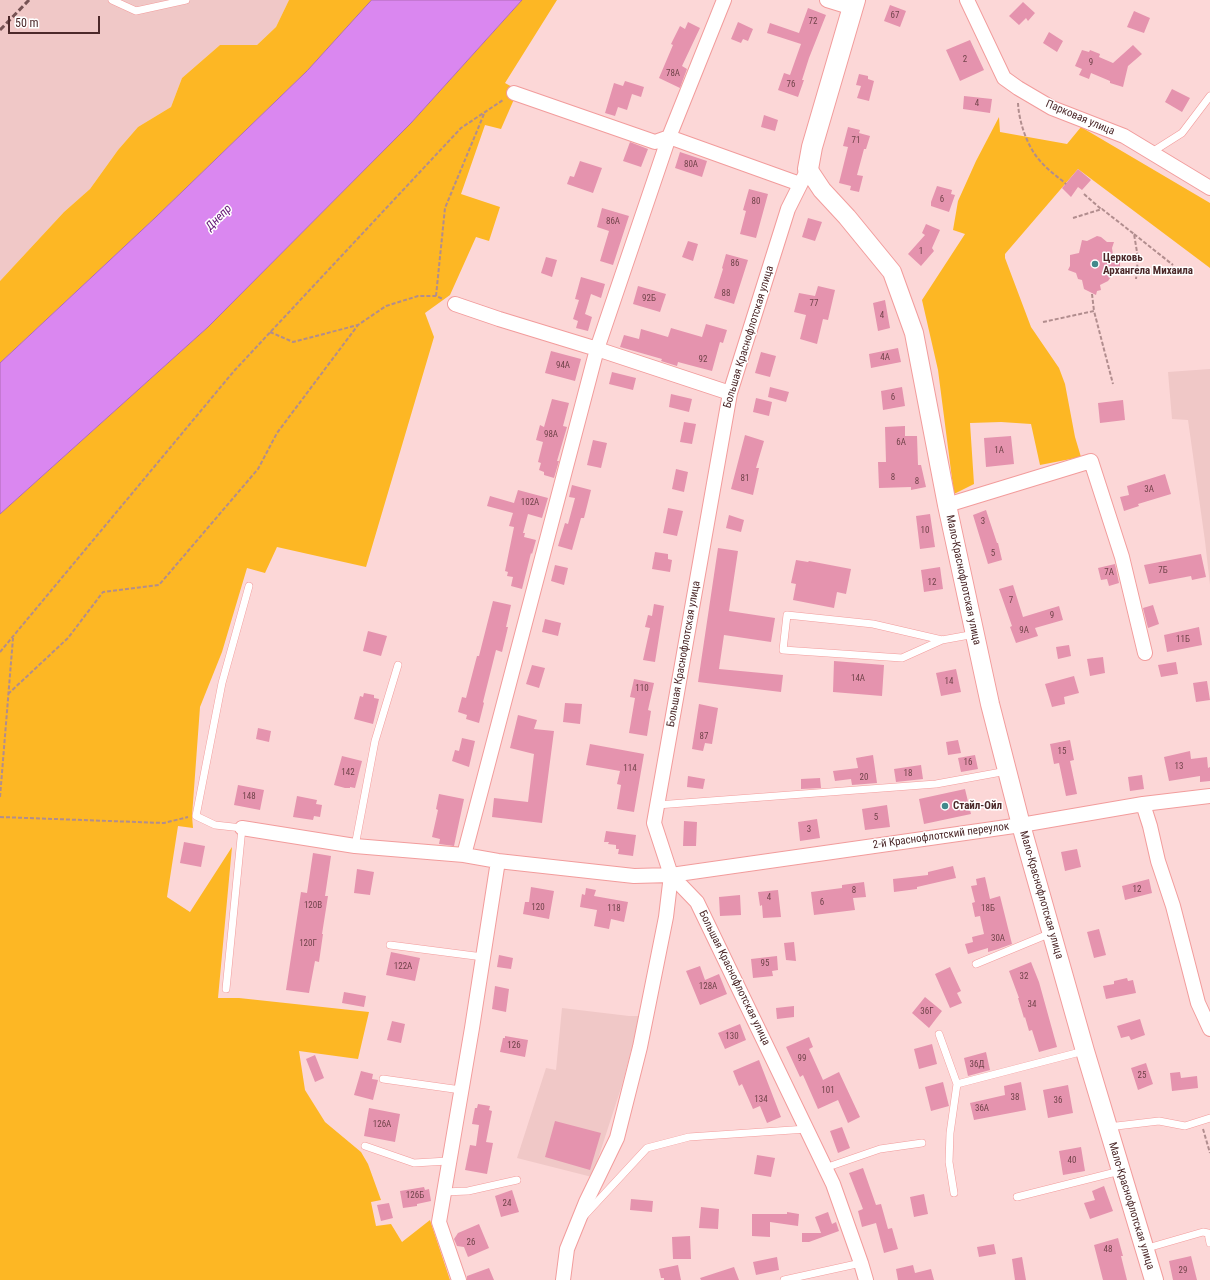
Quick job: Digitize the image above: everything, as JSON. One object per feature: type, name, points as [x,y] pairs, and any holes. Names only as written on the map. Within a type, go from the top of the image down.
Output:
[{"type":"main road","name":"Большая Краснофлотская улица","points":[[804,176],[854,4]]},
{"type":"street","points":[[464,855],[597,349],[669,137],[724,0]]},
{"type":"street","points":[[827,0],[854,4]]},
{"type":"street","name":"Парковая улица","points":[[967,0],[1004,78],[1052,108],[1124,136],[1210,188]]},
{"type":"street","points":[[514,93],[655,142],[669,137],[804,176]]},
{"type":"street","name":"Большая Краснофлотская улица","points":[[804,176],[788,210],[730,393],[654,823],[671,874],[697,902],[833,1184],[866,1280]]},
{"type":"street","name":"Мало-Краснофлотская улица","points":[[804,176],[822,190],[847,217],[892,272],[914,333],[946,505],[990,704],[1021,825],[1051,932],[1120,1170],[1154,1280]]},
{"type":"street","points":[[455,304],[730,393]]},
{"type":"street","name":"Мало-Краснофлотская улица","points":[[946,505],[1091,461],[1122,557],[1144,653]]},
{"type":"street","name":"2-й Краснофлотский переулок","points":[[242,828],[355,846],[464,855],[498,861],[634,876],[671,874],[1021,825],[1143,804],[1210,796]]},
{"type":"street","points":[[1143,804],[1158,861],[1173,906],[1198,1003],[1210,1029]]},
{"type":"street","points":[[459,1280],[439,1222],[498,861]]},
{"type":"street","points":[[563,1280],[567,1250],[586,1202],[617,1138],[640,1047],[666,917],[671,874]]},
{"type":"lane","points":[[112,0],[136,11],[186,0]]},
{"type":"lane","points":[[1152,152],[1182,133],[1210,96]]},
{"type":"lane","points":[[226,989],[242,828],[215,825],[196,816],[222,683],[249,586]]},
{"type":"lane","points":[[942,640],[873,624],[787,615],[783,650],[902,658],[942,640],[975,634]]},
{"type":"lane","points":[[355,846],[375,741],[398,665]]},
{"type":"lane","points":[[657,805],[936,784],[1008,771]]},
{"type":"lane","points":[[976,964],[1051,932]]},
{"type":"lane","points":[[390,945],[483,957]]},
{"type":"lane","points":[[939,1034],[957,1084],[950,1133],[949,1162],[954,1193]]},
{"type":"lane","points":[[957,1084],[1085,1051]]},
{"type":"lane","points":[[383,1079],[461,1090]]},
{"type":"lane","points":[[1108,1127],[1159,1121],[1185,1126],[1210,1118]]},
{"type":"lane","points":[[577,1224],[647,1148],[689,1137],[807,1129]]},
{"type":"lane","points":[[825,1168],[880,1149],[922,1143]]},
{"type":"lane","points":[[365,1146],[414,1163],[448,1161]]},
{"type":"lane","points":[[1017,1197],[1120,1170]]},
{"type":"lane","points":[[444,1192],[468,1191],[517,1180]]},
{"type":"lane","points":[[1144,1249],[1203,1232],[1208,1233],[1210,1243]]},
{"type":"lane","points":[[784,1280],[861,1263]]},
{"type":"path","points":[[1018,88],[1018,112],[1025,136],[1041,162],[1066,184]]},
{"type":"path","points":[[0,652],[234,371],[461,128],[514,93]]},
{"type":"path","points":[[436,296],[445,208],[484,113]]},
{"type":"path","points":[[1084,194],[1102,210],[1174,265]]},
{"type":"path","points":[[1073,218],[1102,210]]},
{"type":"path","points":[[1134,234],[1138,258],[1136,279]]},
{"type":"path","points":[[1092,294],[1094,311],[1113,384]]},
{"type":"path","points":[[8,694],[68,638],[103,592],[159,585],[258,469],[277,433],[358,325],[386,306],[418,296],[436,296],[455,304]]},
{"type":"path","points":[[1043,322],[1094,311]]},
{"type":"path","points":[[270,332],[293,342],[358,325]]},
{"type":"path","points":[[0,797],[13,637]]},
{"type":"path","points":[[0,817],[164,823],[196,816]]},
{"type":"path","points":[[1201,1121],[1210,1153]]},
{"type":"shaded area","points":[[0,0],[289,0],[276,27],[257,45],[220,45],[182,78],[171,107],[138,127],[118,150],[90,189],[64,212],[0,281]]},
{"type":"shaded area","points":[[289,0],[372,0],[307,71],[156,217],[0,363],[0,281],[64,212],[90,189],[118,150],[138,127],[171,107],[182,78],[220,45],[257,45],[276,27]]},
{"type":"shaded area","points":[[522,0],[557,0],[505,83],[514,88],[515,97],[501,129],[485,125],[461,194],[500,207],[489,241],[476,237],[450,295],[425,313],[434,337],[366,567],[277,547],[265,573],[247,568],[222,652],[200,707],[192,816],[193,828],[178,826],[167,897],[190,912],[232,847],[218,998],[239,998],[369,1012],[358,1059],[299,1051],[305,1090],[325,1122],[361,1152],[368,1164],[381,1200],[371,1202],[376,1226],[391,1224],[402,1242],[430,1220],[450,1280],[0,1280],[0,514],[208,327],[411,123]]},
{"type":"shaded area","points":[[999,117],[1000,132],[1067,144],[1081,127],[1210,203],[1210,268],[1078,169],[1005,254],[1005,258],[1031,327],[1059,368],[1065,384],[1075,437],[1081,457],[1040,465],[1031,424],[1001,422],[970,423],[974,484],[954,494],[938,370],[922,300],[965,234],[953,230],[958,201],[976,161]]},
{"type":"shaded area","points":[[1210,369],[1210,585],[1188,420],[1172,419],[1168,372]]},
{"type":"shaded area","points":[[562,1008],[640,1016],[622,1085],[592,1177],[517,1158],[546,1068],[556,1070]]},
{"type":"water","name":"Днепр","points":[[372,0],[522,0],[411,123],[208,327],[0,514],[0,363],[156,217],[307,71]]},
{"type":"building","points":[[1023,2],[1035,13],[1028,21],[1026,18],[1019,25],[1009,16]]},
{"type":"building","points":[[890,5],[906,11],[900,27],[884,21]]},
{"type":"building","points":[[808,8],[826,15],[809,58],[798,97],[778,90],[784,73],[790,75],[801,44],[767,33],[770,23],[799,33]]},
{"type":"building","points":[[1134,11],[1150,18],[1144,33],[1127,27]]},
{"type":"building","points":[[688,22],[700,28],[682,66],[687,69],[680,88],[659,78],[673,45],[671,44],[680,26],[685,29]]},
{"type":"building","points":[[738,22],[753,29],[748,41],[743,39],[741,43],[731,39]]},
{"type":"building","points":[[1049,32],[1063,41],[1057,52],[1043,43]]},
{"type":"building","points":[[970,40],[984,70],[960,81],[946,50]]},
{"type":"building","points":[[1133,45],[1142,54],[1128,66],[1123,87],[1110,83],[1110,81],[1091,73],[1089,79],[1079,75],[1082,69],[1075,66],[1082,50],[1089,52],[1090,50],[1100,54],[1099,57],[1113,63]]},
{"type":"building","points":[[859,74],[868,76],[868,79],[874,81],[869,101],[857,98],[861,86],[856,85]]},
{"type":"building","points":[[625,81],[644,87],[641,97],[632,94],[627,110],[618,107],[615,116],[605,113],[614,83],[623,86]]},
{"type":"building","points":[[1172,89],[1190,98],[1182,112],[1165,102]]},
{"type":"building","points":[[964,96],[992,99],[990,113],[963,109]]},
{"type":"building","points":[[764,115],[778,120],[775,131],[761,127]]},
{"type":"building","points":[[848,127],[860,130],[859,133],[870,136],[866,149],[864,149],[857,175],[863,176],[859,192],[850,190],[851,186],[839,183],[848,147],[843,146]]},
{"type":"building","points":[[630,142],[648,149],[641,167],[623,161]]},
{"type":"building","points":[[680,152],[707,161],[702,177],[675,168]]},
{"type":"building","points":[[580,161],[602,168],[593,193],[567,184],[570,176],[574,177]]},
{"type":"building","points":[[1078,169],[1091,180],[1082,190],[1078,187],[1071,197],[1062,188]]},
{"type":"building","points":[[937,186],[952,190],[951,194],[955,195],[949,212],[931,206]]},
{"type":"building","points":[[749,189],[768,194],[756,238],[740,234],[746,211],[743,210]]},
{"type":"building","points":[[602,208],[629,216],[613,265],[600,261],[609,231],[597,227]]},
{"type":"building","points":[[808,218],[822,222],[815,241],[802,237]]},
{"type":"building","points":[[926,224],[940,230],[932,248],[934,251],[921,266],[908,254],[925,235],[922,233]]},
{"type":"building","name":"Церковь Архангела Михаила","points":[[1097,236],[1101,237],[1107,242],[1114,242],[1112,248],[1113,255],[1120,258],[1120,273],[1113,274],[1108,281],[1100,285],[1101,290],[1097,291],[1096,295],[1084,289],[1082,280],[1078,279],[1076,273],[1068,270],[1070,266],[1070,255],[1079,253],[1082,240],[1087,241]]},
{"type":"building","points":[[688,241],[698,244],[693,261],[682,257]]},
{"type":"building","points":[[726,254],[748,260],[734,304],[714,298]]},
{"type":"building","points":[[546,257],[557,260],[552,277],[541,273]]},
{"type":"building","points":[[581,277],[605,284],[601,298],[591,294],[585,314],[592,317],[588,331],[576,328],[578,321],[573,319],[579,300],[575,299]]},
{"type":"building","points":[[638,286],[666,294],[660,312],[633,304]]},
{"type":"building","points":[[818,286],[835,290],[828,320],[823,319],[817,344],[800,339],[806,315],[794,312],[799,293],[815,296]]},
{"type":"building","points":[[885,300],[890,328],[878,331],[873,303]]},
{"type":"building","points":[[706,324],[727,330],[723,343],[720,342],[712,371],[678,362],[677,366],[661,361],[662,359],[620,347],[624,335],[639,339],[641,329],[668,337],[671,328],[702,337]]},
{"type":"building","points":[[898,348],[901,362],[871,368],[869,354]]},
{"type":"building","points":[[551,351],[581,359],[575,381],[545,373]]},
{"type":"building","points":[[761,352],[776,356],[770,377],[755,373]]},
{"type":"building","points":[[612,372],[636,378],[633,390],[609,384]]},
{"type":"building","points":[[770,387],[789,392],[786,402],[768,397]]},
{"type":"building","points":[[902,387],[905,406],[883,410],[881,391]]},
{"type":"building","points":[[671,394],[692,399],[689,412],[669,407]]},
{"type":"building","points":[[756,398],[772,402],[769,416],[753,412]]},
{"type":"building","points":[[552,399],[569,403],[563,426],[567,427],[557,461],[559,461],[554,478],[544,475],[544,472],[539,470],[541,463],[538,462],[543,442],[536,440],[540,425],[544,427]]},
{"type":"building","points":[[1123,400],[1125,420],[1100,423],[1098,403]]},
{"type":"building","points":[[684,422],[696,424],[692,444],[680,442]]},
{"type":"building","points":[[905,426],[905,436],[917,436],[918,465],[921,465],[926,487],[911,490],[911,487],[879,488],[878,462],[886,462],[885,427]]},
{"type":"building","points":[[745,435],[764,441],[756,468],[759,468],[753,495],[731,489]]},
{"type":"building","points":[[1011,436],[1014,464],[986,467],[984,438]]},
{"type":"building","points":[[593,440],[607,443],[601,468],[587,465]]},
{"type":"building","points":[[676,469],[688,472],[684,492],[672,489]]},
{"type":"building","points":[[1165,474],[1171,494],[1138,504],[1139,506],[1124,511],[1120,497],[1129,495],[1127,486]]},
{"type":"building","points":[[572,485],[591,490],[584,518],[581,518],[572,550],[558,546],[565,523],[568,524],[575,498],[569,497]]},
{"type":"building","points":[[518,490],[548,498],[542,518],[528,514],[523,533],[525,533],[524,537],[536,540],[532,554],[531,553],[522,589],[511,586],[513,577],[507,576],[508,572],[505,571],[514,527],[509,526],[513,513],[487,506],[490,496],[514,503]]},
{"type":"building","points":[[668,508],[683,511],[677,536],[663,533]]},
{"type":"building","points":[[986,510],[998,543],[1002,560],[988,564],[973,515]]},
{"type":"building","points":[[930,514],[935,547],[920,549],[916,516]]},
{"type":"building","points":[[729,515],[744,520],[741,532],[726,528]]},
{"type":"building","points":[[718,548],[738,551],[729,611],[775,618],[771,642],[724,635],[719,669],[783,675],[781,692],[698,682]]},
{"type":"building","points":[[655,552],[668,554],[668,559],[672,560],[670,572],[652,569]]},
{"type":"building","points":[[1201,554],[1206,577],[1192,580],[1191,576],[1149,584],[1144,565]]},
{"type":"building","points":[[796,560],[851,569],[846,594],[837,592],[834,608],[793,600],[796,584],[791,583]]},
{"type":"building","points":[[1115,564],[1119,583],[1109,586],[1107,579],[1101,580],[1098,568]]},
{"type":"building","points":[[555,565],[568,568],[564,585],[551,581]]},
{"type":"building","points":[[940,567],[943,589],[924,592],[921,570]]},
{"type":"building","points":[[1013,585],[1023,617],[1059,606],[1063,620],[1035,628],[1038,636],[1016,643],[1010,627],[1012,626],[999,589]]},
{"type":"building","points":[[493,601],[511,605],[502,652],[496,650],[479,723],[466,719],[467,715],[458,712],[462,697],[466,698],[477,656],[479,656]]},
{"type":"building","points":[[654,604],[664,606],[655,662],[643,660],[650,628],[645,627],[648,615],[652,616]]},
{"type":"building","points":[[1153,605],[1159,624],[1148,628],[1143,608]]},
{"type":"building","points":[[545,619],[561,623],[558,636],[542,632]]},
{"type":"building","points":[[1199,627],[1202,645],[1167,652],[1164,635]]},
{"type":"building","points":[[368,631],[387,636],[381,656],[363,651]]},
{"type":"building","points":[[1069,645],[1071,656],[1058,659],[1056,647]]},
{"type":"building","points":[[1103,657],[1105,673],[1090,676],[1087,659]]},
{"type":"building","points":[[834,661],[884,665],[882,696],[833,692]]},
{"type":"building","points":[[1176,662],[1178,674],[1161,677],[1158,665]]},
{"type":"building","points":[[532,665],[545,668],[539,688],[526,684]]},
{"type":"building","points":[[956,669],[961,692],[941,696],[936,673]]},
{"type":"building","points":[[1074,676],[1079,693],[1064,697],[1065,704],[1052,707],[1045,684]]},
{"type":"building","points":[[634,679],[654,683],[648,710],[651,711],[647,736],[629,733],[635,698],[630,697]]},
{"type":"building","points":[[1207,681],[1210,700],[1196,702],[1193,683]]},
{"type":"building","points":[[364,693],[374,695],[374,698],[379,699],[373,724],[354,719],[360,696],[363,697]]},
{"type":"building","points":[[565,703],[582,704],[580,724],[563,722]]},
{"type":"building","points":[[699,704],[718,708],[712,744],[705,743],[703,751],[692,749]]},
{"type":"building","points":[[518,715],[537,720],[534,729],[554,731],[542,823],[492,817],[494,798],[528,802],[534,754],[510,748]]},
{"type":"building","points":[[258,728],[271,731],[269,742],[256,739]]},
{"type":"building","points":[[462,738],[475,741],[469,767],[452,761],[455,750],[459,751]]},
{"type":"building","points":[[958,740],[961,753],[948,755],[946,742]]},
{"type":"building","points":[[1070,740],[1074,760],[1070,761],[1077,794],[1066,796],[1059,763],[1054,764],[1050,744]]},
{"type":"building","points":[[590,744],[644,754],[634,812],[617,809],[621,785],[617,784],[620,771],[586,765]]},
{"type":"building","points":[[1190,751],[1191,759],[1207,757],[1208,768],[1210,767],[1210,781],[1200,782],[1200,776],[1169,781],[1164,757]]},
{"type":"building","points":[[873,755],[877,783],[852,785],[851,779],[835,781],[833,771],[858,768],[856,758]]},
{"type":"building","points":[[975,755],[978,769],[961,772],[958,758]]},
{"type":"building","points":[[342,756],[362,761],[355,788],[345,788],[334,785]]},
{"type":"building","points":[[921,765],[923,779],[896,782],[894,769]]},
{"type":"building","points":[[1142,775],[1144,789],[1130,791],[1128,777]]},
{"type":"building","points":[[688,776],[705,779],[703,789],[687,787]]},
{"type":"building","points":[[820,778],[821,788],[801,789],[801,779]]},
{"type":"building","points":[[238,785],[264,790],[260,810],[234,805]]},
{"type":"building","name":"Стайл-Ойл","points":[[965,789],[971,814],[924,824],[919,799]]},
{"type":"building","points":[[439,794],[464,799],[454,846],[439,844],[440,839],[432,837],[438,810],[436,809]]},
{"type":"building","points":[[297,796],[317,800],[316,804],[322,805],[320,817],[314,816],[313,820],[293,817]]},
{"type":"building","points":[[887,805],[890,827],[865,830],[862,809]]},
{"type":"building","points":[[817,819],[820,838],[800,841],[798,822]]},
{"type":"building","points":[[684,821],[697,822],[696,846],[683,846]]},
{"type":"building","points":[[606,831],[636,835],[633,856],[618,854],[619,849],[616,849],[616,845],[608,844],[609,842],[604,842]]},
{"type":"building","points":[[184,842],[205,846],[201,867],[180,863]]},
{"type":"building","points":[[1077,849],[1081,867],[1065,871],[1061,852]]},
{"type":"building","points":[[313,853],[331,856],[325,896],[328,896],[319,962],[315,961],[309,993],[286,990],[301,892],[307,893]]},
{"type":"building","points":[[953,866],[956,878],[917,887],[917,889],[894,892],[893,879],[928,875],[928,872]]},
{"type":"building","points":[[357,869],[374,872],[370,895],[354,893]]},
{"type":"building","points":[[985,877],[990,899],[1000,896],[1012,944],[988,952],[988,948],[968,954],[965,944],[973,942],[972,937],[984,934],[980,916],[975,917],[972,903],[975,902],[971,886],[977,885],[976,879]]},
{"type":"building","points":[[1149,879],[1152,893],[1125,900],[1122,886]]},
{"type":"building","points":[[864,882],[866,897],[853,898],[855,910],[814,915],[811,892],[842,888],[842,885]]},
{"type":"building","points":[[531,887],[554,891],[549,919],[523,914],[525,902],[529,902]]},
{"type":"building","points":[[586,888],[596,890],[594,896],[628,902],[624,922],[611,919],[609,929],[594,926],[597,910],[580,907],[582,894],[585,895]]},
{"type":"building","points":[[778,890],[781,917],[763,918],[762,905],[760,906],[758,892]]},
{"type":"building","points":[[740,895],[741,915],[720,916],[719,897]]},
{"type":"building","points":[[1099,929],[1106,955],[1094,958],[1087,932]]},
{"type":"building","points":[[794,942],[796,961],[786,960],[784,943]]},
{"type":"building","points":[[391,952],[420,958],[415,981],[386,975]]},
{"type":"building","points":[[499,955],[513,958],[511,969],[497,967]]},
{"type":"building","points":[[777,956],[778,970],[772,971],[773,976],[753,978],[751,959]]},
{"type":"building","points":[[1031,962],[1039,982],[1057,1047],[1039,1052],[1032,1030],[1029,1031],[1025,1017],[1024,1018],[1019,998],[1009,971]]},
{"type":"building","points":[[700,966],[705,980],[719,974],[727,994],[700,1005],[686,971]]},
{"type":"building","points":[[950,967],[961,991],[957,993],[962,1003],[950,1008],[935,974]]},
{"type":"building","points":[[1127,978],[1128,981],[1133,980],[1136,993],[1106,999],[1103,986],[1114,984],[1114,981]]},
{"type":"building","points":[[495,986],[509,989],[506,1012],[492,1009]]},
{"type":"building","points":[[344,992],[366,996],[364,1007],[342,1003]]},
{"type":"building","points":[[925,997],[942,1011],[929,1028],[912,1013]]},
{"type":"building","points":[[794,1006],[794,1017],[777,1019],[776,1008]]},
{"type":"building","points":[[1140,1019],[1145,1035],[1131,1040],[1129,1036],[1121,1038],[1117,1026]]},
{"type":"building","points":[[392,1021],[405,1024],[401,1043],[387,1040]]},
{"type":"building","points":[[740,1024],[746,1040],[725,1049],[718,1033]]},
{"type":"building","points":[[505,1036],[528,1040],[525,1057],[500,1052],[503,1038],[505,1038]]},
{"type":"building","points":[[809,1037],[813,1047],[809,1049],[823,1080],[839,1072],[860,1117],[848,1123],[838,1100],[818,1109],[803,1075],[800,1077],[786,1047]]},
{"type":"building","points":[[932,1044],[937,1064],[919,1069],[914,1049]]},
{"type":"building","points":[[986,1052],[990,1070],[968,1076],[964,1058]]},
{"type":"building","points":[[315,1055],[324,1078],[315,1082],[306,1059]]},
{"type":"building","points":[[759,1060],[781,1117],[767,1123],[760,1106],[753,1109],[742,1084],[739,1086],[733,1071]]},
{"type":"building","points":[[1146,1063],[1153,1084],[1138,1090],[1131,1068]]},
{"type":"building","points":[[361,1071],[373,1074],[372,1079],[378,1080],[373,1100],[354,1095]]},
{"type":"building","points":[[1180,1072],[1181,1078],[1197,1076],[1198,1088],[1172,1091],[1170,1073]]},
{"type":"building","points":[[943,1082],[949,1106],[931,1111],[925,1087]]},
{"type":"building","points":[[1021,1082],[1026,1110],[974,1120],[970,1103],[1005,1095],[1004,1086]]},
{"type":"building","points":[[1068,1085],[1073,1113],[1048,1118],[1043,1090]]},
{"type":"building","points":[[478,1104],[490,1106],[489,1110],[492,1111],[486,1142],[493,1143],[487,1174],[465,1170],[470,1145],[476,1146],[479,1125],[472,1124],[475,1108],[477,1108]]},
{"type":"building","points":[[369,1108],[400,1114],[395,1142],[364,1136]]},
{"type":"building","points":[[555,1121],[601,1133],[590,1170],[545,1157]]},
{"type":"building","points":[[842,1127],[850,1148],[838,1153],[830,1131]]},
{"type":"building","points":[[1081,1147],[1085,1171],[1063,1175],[1059,1151]]},
{"type":"building","points":[[757,1155],[775,1158],[771,1177],[754,1174]]},
{"type":"building","points":[[863,1168],[876,1205],[881,1204],[888,1229],[892,1228],[898,1249],[884,1253],[876,1223],[862,1227],[858,1211],[863,1209],[849,1173]]},
{"type":"building","points":[[1104,1186],[1113,1211],[1090,1219],[1084,1203],[1095,1200],[1092,1191]]},
{"type":"building","points":[[424,1187],[425,1190],[429,1189],[431,1201],[417,1204],[417,1206],[403,1208],[400,1191]]},
{"type":"building","points":[[512,1190],[519,1212],[501,1217],[495,1196]]},
{"type":"building","points":[[924,1194],[928,1214],[914,1217],[910,1197]]},
{"type":"building","points":[[631,1199],[653,1201],[652,1212],[630,1210]]},
{"type":"building","points":[[389,1203],[393,1218],[381,1221],[377,1205]]},
{"type":"building","points":[[701,1207],[719,1209],[718,1229],[699,1228]]},
{"type":"building","points":[[787,1212],[799,1214],[798,1226],[770,1222],[770,1237],[752,1236],[752,1214],[787,1214]]},
{"type":"building","points":[[828,1212],[832,1224],[836,1222],[839,1231],[809,1242],[802,1242],[802,1233],[821,1233],[815,1217]]},
{"type":"building","points":[[479,1224],[489,1248],[468,1257],[464,1247],[457,1246],[454,1239],[458,1233]]},
{"type":"building","points":[[690,1236],[691,1259],[673,1259],[672,1237]]},
{"type":"building","points":[[1118,1238],[1127,1280],[1103,1280],[1094,1245]]},
{"type":"building","points":[[994,1244],[996,1254],[979,1257],[977,1247]]},
{"type":"building","points":[[1191,1256],[1197,1280],[1173,1280],[1169,1261]]},
{"type":"building","points":[[777,1257],[779,1270],[756,1275],[753,1262]]},
{"type":"building","points":[[1022,1257],[1026,1280],[1015,1280],[1012,1259]]},
{"type":"building","points":[[678,1265],[681,1280],[664,1280],[664,1278],[661,1278],[659,1269]]},
{"type":"building","points":[[913,1265],[915,1273],[931,1269],[934,1280],[898,1280],[896,1269]]},
{"type":"building","points":[[734,1267],[739,1280],[701,1280],[700,1278]]},
{"type":"building","points":[[489,1268],[494,1280],[467,1280],[467,1276]]},
{"type":"railway","points":[[0,30],[29,0]]},
{"type":"place","name":"Церковь Архангела Михаила","points":[[1095,264]]},
{"type":"place","name":"Стайл-Ойл","points":[[945,806]]}]
